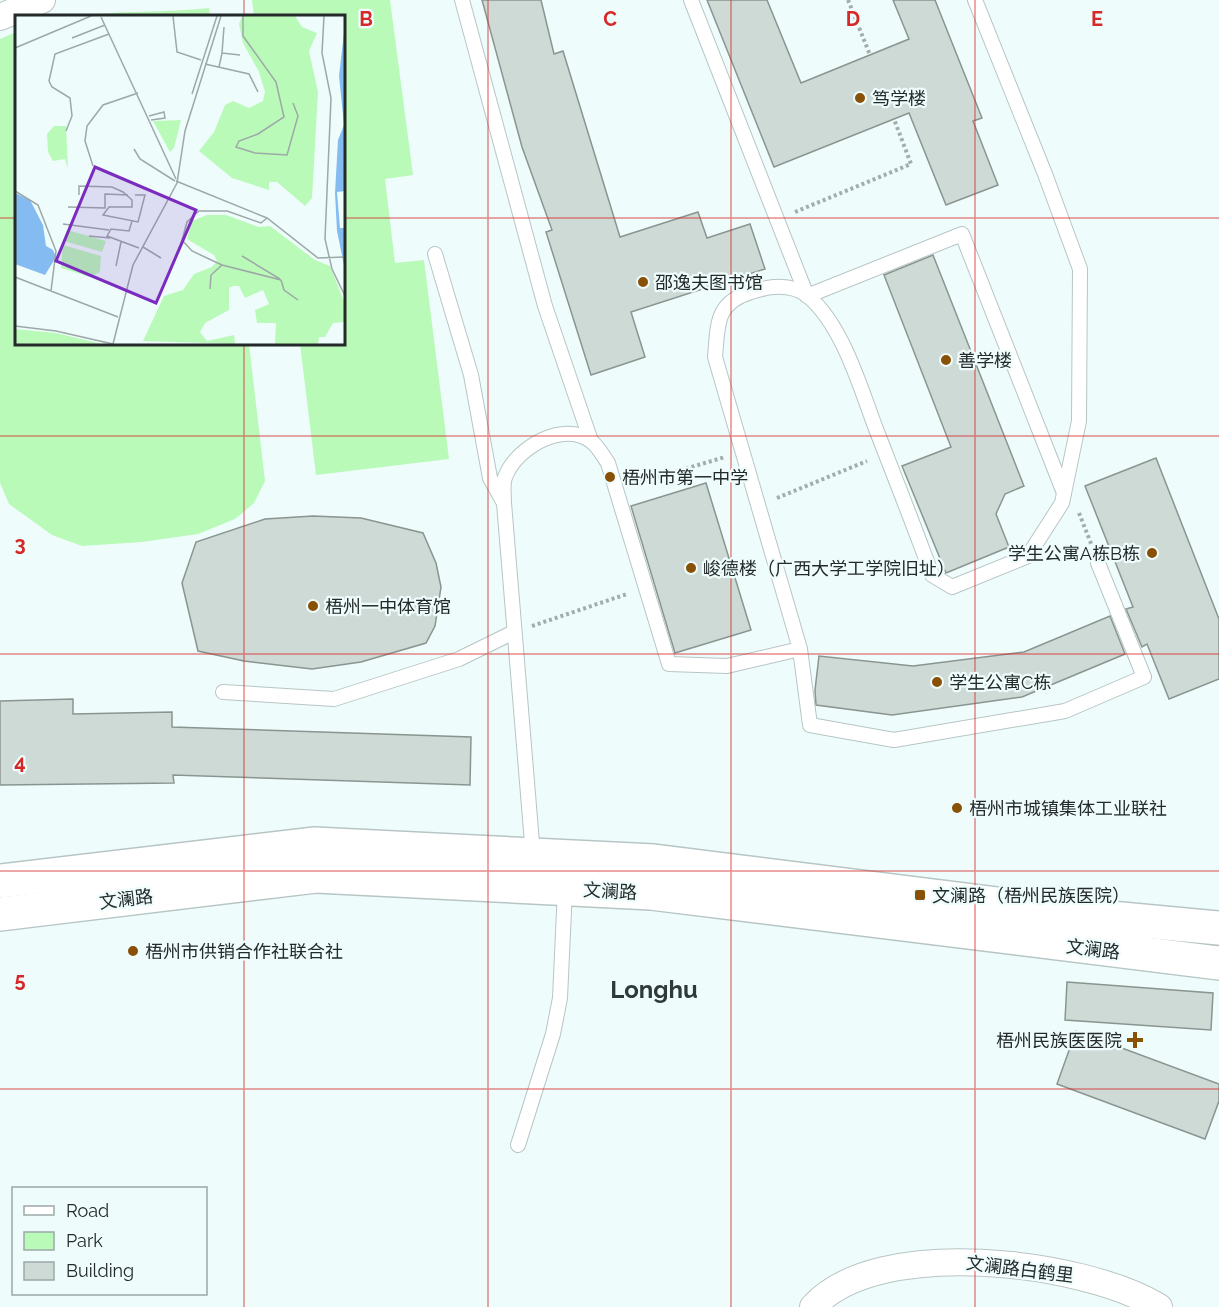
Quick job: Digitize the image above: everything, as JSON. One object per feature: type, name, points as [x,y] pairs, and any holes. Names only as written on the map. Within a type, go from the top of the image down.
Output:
[{"type":"main road","name":"文澜路","points":[[0,882],[315,843],[654,861],[1100,917],[1219,928]]},
{"type":"main road","name":"文澜路","points":[[0,914],[316,876],[651,894],[1219,963]]},
{"type":"street","points":[[0,17],[42,0]]},
{"type":"street","name":"文澜路白鹤里","points":[[813,1307],[825,1294],[864,1276],[911,1266],[960,1262],[1047,1269],[1098,1280],[1158,1307]]},
{"type":"lane","points":[[462,0],[545,306],[591,441],[609,463],[669,664],[727,666],[800,649]]},
{"type":"lane","points":[[691,0],[807,296],[841,338],[932,575],[952,587],[1028,556],[1062,503],[1079,421],[1080,269],[1045,174],[975,0]]},
{"type":"lane","points":[[1065,487],[962,234],[807,296],[789,287],[766,287],[737,297],[718,318],[715,357],[800,649],[810,725],[894,740],[1065,711],[1144,677],[1098,563]]},
{"type":"lane","points":[[435,254],[471,375],[490,478],[504,503]]},
{"type":"lane","points":[[533,855],[504,503],[505,476],[519,454],[546,437],[576,435],[591,441]]},
{"type":"lane","points":[[223,692],[334,699],[459,660],[514,632]]},
{"type":"lane","points":[[518,1145],[550,1044],[558,1007],[565,889]]},
{"type":"path","points":[[848,0],[870,55]]},
{"type":"path","points":[[777,219],[911,164],[894,119]]},
{"type":"path","points":[[616,489],[743,451]]},
{"type":"path","points":[[759,505],[886,454]]},
{"type":"path","points":[[1065,487],[1098,563]]},
{"type":"path","points":[[514,632],[646,588]]},
{"type":"green space","points":[[252,0],[390,0],[413,175],[385,179],[395,263],[424,260],[449,459],[316,475],[300,345],[345,345],[345,15],[254,15]]},
{"type":"green space","points":[[209,8],[210,15],[87,15],[110,13]]},
{"type":"green space","points":[[15,32],[15,345],[249,345],[265,481],[254,503],[235,519],[198,534],[142,542],[82,546],[52,535],[9,504],[0,483],[0,39]]},
{"type":"building","points":[[482,0],[541,0],[554,54],[563,51],[620,237],[698,212],[707,238],[750,224],[765,269],[631,312],[645,357],[591,375],[546,232],[552,230],[522,147]]},
{"type":"building","name":"笃学楼","points":[[707,0],[767,0],[801,83],[909,39],[893,0],[935,0],[982,118],[973,121],[998,185],[946,205],[909,113],[774,167]]},
{"type":"building","name":"善学楼","points":[[933,255],[1024,486],[1005,494],[996,514],[1009,547],[946,573],[902,466],[951,447],[884,275]]},
{"type":"building","name":"学生公寓A栋B栋","points":[[1156,458],[1219,619],[1219,679],[1169,699],[1147,644],[1142,647],[1126,609],[1133,607],[1085,486]]},
{"type":"building","name":"峻德楼（广西大学工学院旧址）","points":[[706,483],[751,630],[675,653],[631,506]]},
{"type":"building","name":"梧州一中体育馆","points":[[313,516],[361,518],[423,533],[436,563],[441,587],[435,626],[426,643],[361,662],[312,669],[244,661],[198,651],[182,583],[196,542],[265,519]]},
{"type":"building","name":"学生公寓C栋","points":[[1110,616],[1125,654],[1022,697],[892,715],[816,705],[815,690],[819,656],[913,666],[1024,652]]},
{"type":"building","points":[[73,699],[73,714],[172,712],[172,727],[471,737],[470,785],[173,775],[174,783],[0,785],[0,701]]},
{"type":"building","points":[[1067,982],[1213,993],[1211,1030],[1065,1020]]},
{"type":"building","points":[[1076,1031],[1219,1084],[1219,1101],[1205,1139],[1057,1084]]},
{"type":"place","name":"笃学楼","points":[[860,98]]},
{"type":"place","name":"邵逸夫图书馆","points":[[643,282]]},
{"type":"place","name":"善学楼","points":[[946,360]]},
{"type":"place","name":"梧州市第一中学","points":[[610,477]]},
{"type":"place","name":"学生公寓A栋B栋","points":[[1152,553]]},
{"type":"place","name":"峻德楼（广西大学工学院旧址）","points":[[691,568]]},
{"type":"place","name":"梧州一中体育馆","points":[[313,606]]},
{"type":"place","name":"学生公寓C栋","points":[[937,682]]},
{"type":"place","name":"梧州市城镇集体工业联社","points":[[957,808]]},
{"type":"place","name":"文澜路（梧州民族医院）","points":[[920,895]]},
{"type":"place","name":"梧州市供销合作社联合社","points":[[133,951]]},
{"type":"place","name":"梧州民族医医院","points":[[1135,1040]]},
{"type":"district","name":"Longhu","points":[[654,989]]}]
